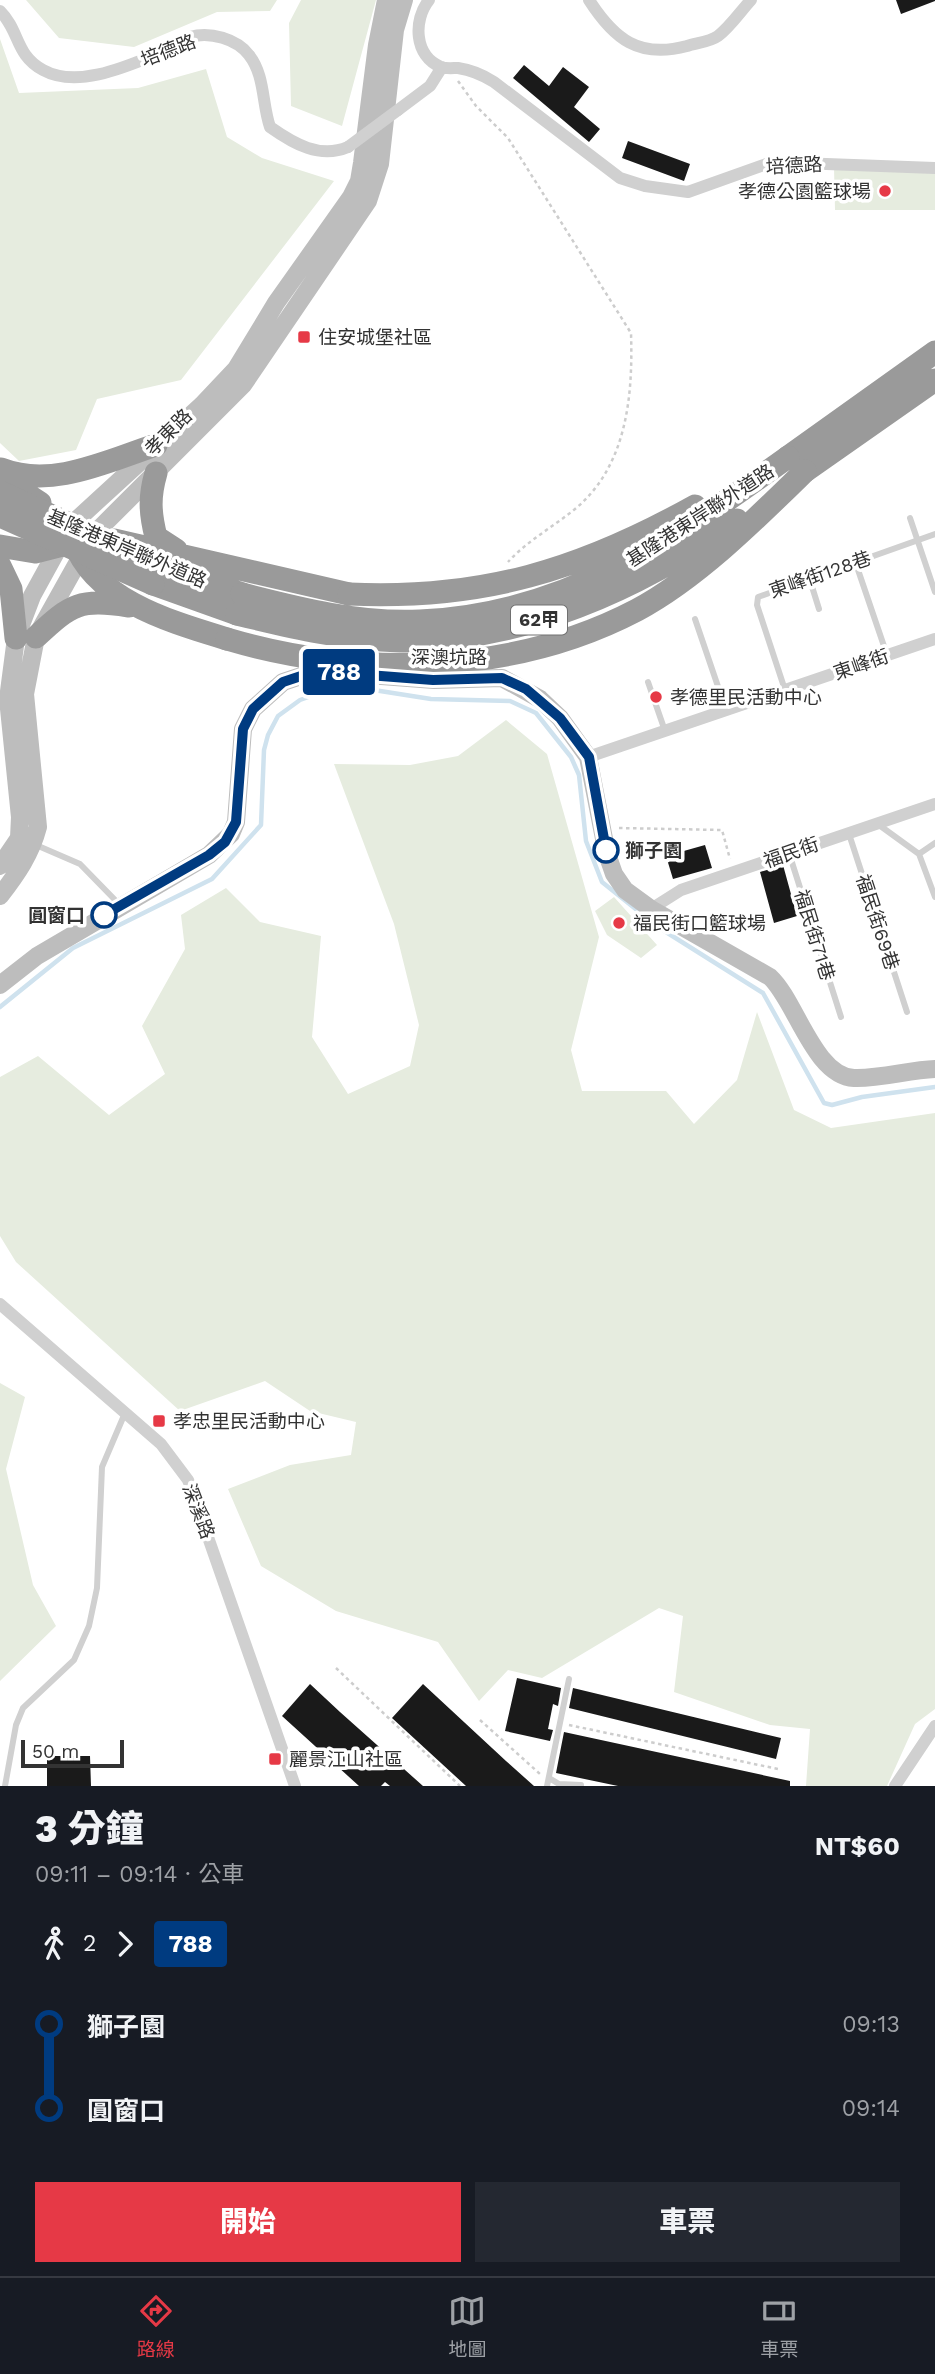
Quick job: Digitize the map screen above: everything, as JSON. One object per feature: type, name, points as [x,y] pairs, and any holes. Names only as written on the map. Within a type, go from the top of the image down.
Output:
[{"type":"highway","name":"基隆港東岸聯外道路","points":[[0,516],[158,576],[332,635],[398,641],[427,640],[532,622],[624,589],[724,529],[796,464],[935,352]]},
{"type":"highway","name":"基隆港東岸聯外道路","points":[[796,464],[935,380]]},
{"type":"highway","points":[[0,469],[19,476],[43,478],[156,445]]},
{"type":"highway","points":[[156,473],[150,493],[150,512],[156,537],[182,553],[349,594],[421,595],[475,589],[542,574],[634,540],[796,464]]},
{"type":"highway","points":[[0,566],[11,589],[26,638],[63,612],[92,601],[129,606],[180,625],[264,650],[322,660],[452,663],[511,654],[578,636],[638,609],[745,530],[796,464]]},
{"type":"highway","points":[[0,477],[59,513],[103,585],[180,625]]},
{"type":"highway","name":"基隆港東岸聯外道路","points":[[0,492],[158,576]]},
{"type":"highway","points":[[0,546],[35,552],[75,541],[213,562]]},
{"type":"main road","name":"孝東路","points":[[0,896],[23,866],[34,844],[38,810],[25,694],[26,638],[32,596],[156,445],[202,405],[236,369],[276,303],[359,181],[377,45],[386,0]]},
{"type":"main road","name":"孝東路","points":[[75,541],[156,473],[243,385],[368,201],[380,164],[396,30],[404,0]]},
{"type":"main road","name":"孝東路","points":[[0,866],[19,838],[20,817],[8,699],[26,638]]},
{"type":"main road","name":"深澳坑路","points":[[0,985],[37,956],[209,855],[232,834],[236,822],[243,729],[253,709],[269,693],[300,674],[334,671],[433,680],[502,678],[540,699],[560,718],[589,757],[602,828],[614,874],[625,890],[651,909],[770,977],[783,993],[815,1048],[841,1075],[854,1078],[935,1069]]},
{"type":"street","points":[[429,0],[421,10],[418,28],[420,44],[428,58],[442,67]]},
{"type":"street","points":[[589,0],[603,22],[631,45],[651,51],[670,50],[716,38],[751,0]]},
{"type":"street","name":"培德路","points":[[0,11],[13,29],[25,58],[57,76],[75,78],[121,68],[170,49],[191,37],[216,36],[250,55],[260,75],[270,127],[321,153],[334,153],[348,147],[430,86],[442,67],[480,73],[512,94],[599,164],[620,178],[645,186],[688,192],[772,162],[935,168]]},
{"type":"street","name":"東峰街","points":[[589,757],[935,639]]},
{"type":"street","name":"福民街","points":[[651,909],[681,890],[935,804]]},
{"type":"street","name":"深溪路","points":[[0,1304],[167,1451],[188,1480],[295,1786]]},
{"type":"street","points":[[895,1786],[935,1726]]},
{"type":"lane","points":[[910,518],[935,593]]},
{"type":"lane","name":"東峰街128巷","points":[[785,690],[757,605],[758,597],[935,534]]},
{"type":"lane","points":[[855,561],[887,655]]},
{"type":"lane","points":[[809,577],[819,609]]},
{"type":"lane","points":[[695,619],[726,710]]},
{"type":"lane","points":[[648,682],[664,731]]},
{"type":"lane","points":[[877,823],[919,854],[935,897]]},
{"type":"lane","name":"福民街69巷","points":[[849,832],[907,1012]]},
{"type":"lane","points":[[919,854],[935,843]]},
{"type":"lane","points":[[34,844],[80,864],[98,879],[120,906]]},
{"type":"lane","name":"福民街71巷","points":[[789,853],[841,1017]]},
{"type":"lane","points":[[5,1786],[16,1725],[23,1708],[74,1660],[89,1626],[97,1588],[102,1467],[125,1413]]},
{"type":"lane","points":[[569,1679],[548,1782],[581,1785]]},
{"type":"path","points":[[442,67],[508,138],[631,333],[632,368],[625,428],[606,477],[577,507],[519,548],[505,566]]},
{"type":"path","points":[[602,828],[722,830],[732,872]]},
{"type":"path","points":[[336,1668],[460,1786]]},
{"type":"path","points":[[480,1720],[548,1782]]},
{"type":"path","points":[[559,1723],[778,1769]]},
{"type":"shaded area","points":[[26,0],[277,0],[270,11],[217,12],[134,47],[59,38]]},
{"type":"shaded area","points":[[301,0],[376,0],[342,126],[291,106],[289,23]]},
{"type":"shaded area","points":[[0,39],[19,93],[138,88],[206,69],[227,137],[262,158],[334,181],[181,380],[97,399],[76,450],[19,461],[0,443]]},
{"type":"shaded area","name":"孝德公園籃球場","points":[[834,167],[935,172],[935,210],[835,210]]},
{"type":"shaded area","points":[[506,720],[547,754],[599,937],[571,1050],[582,1091],[666,1091],[694,1124],[737,1080],[757,1012],[794,1110],[831,1128],[935,1113],[935,1709],[915,1724],[887,1786],[806,1786],[810,1729],[770,1725],[674,1692],[683,1616],[659,1608],[542,1678],[508,1670],[479,1701],[438,1642],[336,1611],[261,1566],[228,1489],[290,1465],[351,1455],[356,1422],[310,1411],[265,1381],[180,1411],[16,1262],[0,1236],[0,1077],[38,1056],[109,1115],[165,1074],[142,1026],[185,949],[181,915],[226,888],[260,922],[321,936],[312,1037],[348,1094],[410,1066],[419,1025],[394,924],[334,764],[410,765],[458,756]]},
{"type":"shaded area","name":"福民街口籃球場","points":[[614,897],[657,945],[641,958],[607,935],[595,911]]},
{"type":"shaded area","points":[[0,1383],[25,1397],[6,1469],[33,1585],[56,1626],[0,1681]]},
{"type":"building","points":[[896,0],[935,0],[935,1],[901,14]]},
{"type":"building","points":[[524,65],[549,86],[563,67],[589,87],[574,107],[600,129],[589,142],[513,78]]},
{"type":"building","points":[[628,141],[690,164],[684,181],[622,158]]},
{"type":"building","points":[[705,845],[712,868],[673,879],[666,856]]},
{"type":"building","points":[[783,865],[797,916],[774,923],[760,872]]},
{"type":"building","points":[[517,1678],[561,1688],[558,1706],[553,1704],[548,1729],[553,1730],[550,1741],[505,1731]]},
{"type":"building","points":[[310,1684],[423,1786],[390,1786],[385,1782],[381,1786],[359,1786],[282,1716]]},
{"type":"building","points":[[423,1684],[534,1786],[466,1786],[392,1718]]},
{"type":"building","points":[[573,1688],[781,1738],[776,1759],[569,1708]]},
{"type":"building","points":[[564,1732],[790,1781],[790,1786],[618,1786],[556,1773]]},
{"type":"building","points":[[47,1756],[90,1756],[91,1786],[47,1786]]},
{"type":"waterway","points":[[0,1007],[73,948],[212,879],[261,825],[264,750],[278,716],[300,700],[342,685],[431,699],[510,701],[536,713],[571,757],[579,775],[586,841],[602,882],[658,927],[763,993],[824,1103],[832,1105],[862,1097],[935,1087]]},
{"type":"bus line","name":"788","points":[[104,915],[209,855],[232,834],[236,822],[243,729],[253,709],[283,682],[300,674],[316,671],[433,680],[502,678],[526,689],[560,718],[589,757],[606,850]]},
{"type":"place","name":"孝德公園籃球場","points":[[885,191]]},
{"type":"place","name":"住安城堡社區","points":[[304,337]]},
{"type":"place","name":"孝德里民活動中心","points":[[656,697]]},
{"type":"place","name":"獅子園","points":[[606,850]]},
{"type":"place","name":"圓窗口","points":[[104,915]]},
{"type":"place","name":"福民街口籃球場","points":[[619,923]]},
{"type":"place","name":"孝忠里民活動中心","points":[[159,1421]]},
{"type":"place","name":"麗景江山社區","points":[[275,1759]]}]
